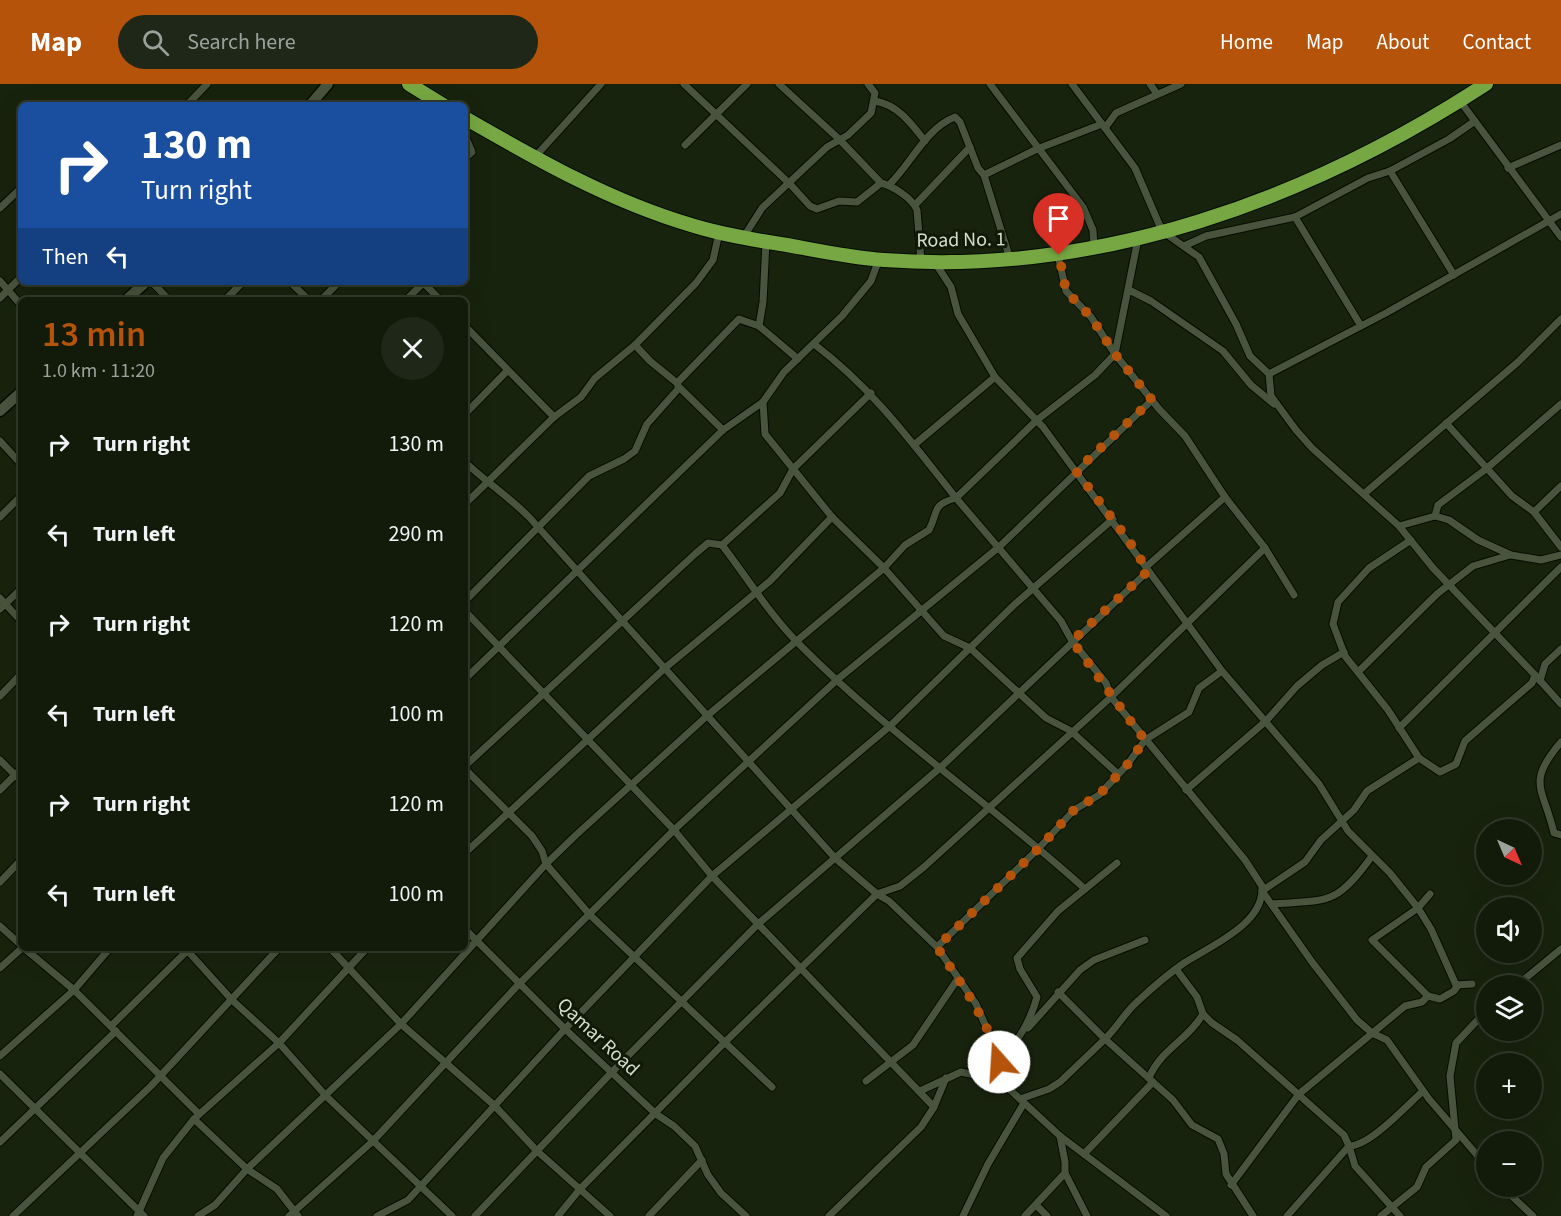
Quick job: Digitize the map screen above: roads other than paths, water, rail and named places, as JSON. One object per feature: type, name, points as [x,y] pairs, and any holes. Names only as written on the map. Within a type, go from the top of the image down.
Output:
[{"type":"highway","points":[[409,84],[439,102]]},
{"type":"highway","name":"Road No. 1","points":[[468,120],[576,181],[688,225],[743,238],[879,260],[1010,260],[1059,255],[1138,239],[1229,212],[1305,184],[1382,145],[1486,84]]},
{"type":"street","points":[[190,102],[207,84]]},
{"type":"street","points":[[312,102],[327,84]]},
{"type":"street","points":[[533,158],[601,84]]},
{"type":"street","points":[[684,84],[790,184],[801,199],[818,209],[834,201],[857,202],[885,184],[909,165],[925,141],[944,123],[955,117],[960,122],[984,175],[1010,260]]},
{"type":"street","points":[[685,145],[747,84]]},
{"type":"street","points":[[779,84],[885,184],[915,205],[928,261],[951,287],[958,314],[995,376],[1037,420],[1113,519],[1222,671],[1319,784],[1341,822],[1371,856],[1390,873],[1418,908],[1431,929],[1458,985]]},
{"type":"street","points":[[743,238],[753,219],[821,153],[848,135],[871,113],[875,93],[868,84]]},
{"type":"street","points":[[990,84],[1083,207],[1093,230],[1094,248]]},
{"type":"street","points":[[1072,84],[1135,168],[1162,231],[1199,257],[1236,324],[1250,356],[1269,374],[1271,396],[1283,412],[1312,448],[1400,526],[1449,585],[1561,704]]},
{"type":"street","points":[[1150,84],[1157,94]]},
{"type":"street","points":[[984,175],[1037,149],[1104,126],[1116,113],[1181,84]]},
{"type":"street","points":[[875,101],[889,103],[898,109],[925,141]]},
{"type":"street","points":[[1460,101],[1561,237]]},
{"type":"street","points":[[1185,246],[1206,237],[1295,217],[1368,178],[1390,171],[1449,139],[1475,121]]},
{"type":"street","points":[[468,143],[472,152],[468,155]]},
{"type":"street","points":[[1508,168],[1561,145]]},
{"type":"street","points":[[915,205],[970,147]]},
{"type":"street","points":[[1390,171],[1454,275]]},
{"type":"street","points":[[0,208],[18,191]]},
{"type":"street","points":[[1269,374],[1361,326],[1561,214]]},
{"type":"street","points":[[1295,217],[1361,326]]},
{"type":"street","points":[[468,501],[554,417],[581,398],[594,378],[635,345],[696,283],[713,260],[719,233]]},
{"type":"street","points":[[198,1216],[215,1204],[247,1168],[401,1024],[546,864],[631,784],[708,715],[884,568],[905,545],[929,530],[938,506],[956,498],[1037,420],[1095,375],[1115,354],[1138,239]]},
{"type":"street","points":[[759,326],[763,302],[766,242]]},
{"type":"street","points":[[1059,255],[1066,291],[1091,317],[1115,354],[1185,436],[1225,497],[1265,548],[1294,595]]},
{"type":"street","points":[[468,676],[723,430],[763,402],[784,372],[837,322],[865,288],[879,260]]},
{"type":"street","points":[[0,298],[18,280]]},
{"type":"street","points":[[0,281],[18,301]]},
{"type":"street","points":[[130,297],[144,285]]},
{"type":"street","points":[[155,285],[166,297]]},
{"type":"street","points":[[228,297],[240,285]]},
{"type":"street","points":[[294,285],[306,297]]},
{"type":"street","points":[[324,297],[336,285]]},
{"type":"street","points":[[409,297],[420,285]]},
{"type":"street","points":[[426,285],[437,297]]},
{"type":"street","points":[[1129,290],[1151,301],[1223,351],[1251,385],[1283,412]]},
{"type":"street","points":[[1365,493],[1518,362],[1561,318]]},
{"type":"street","points":[[468,597],[535,527],[589,477],[635,451],[647,424],[732,323],[739,319],[759,326],[798,359]]},
{"type":"street","points":[[468,329],[554,417]]},
{"type":"street","points":[[814,344],[853,375],[871,393],[956,498],[1061,621],[1072,641],[1106,683],[1111,697],[1245,860],[1259,880],[1262,891],[1318,970],[1357,1020],[1372,1033],[1387,1040],[1423,1091],[1476,1154]]},
{"type":"street","points":[[635,345],[723,430]]},
{"type":"street","points":[[468,411],[507,371]]},
{"type":"street","points":[[914,445],[995,376]]},
{"type":"street","points":[[723,545],[780,493],[793,469],[871,393]]},
{"type":"street","points":[[0,411],[18,395]]},
{"type":"street","points":[[27,951],[74,990],[161,1075],[247,1168],[277,1189],[293,1215],[373,1141],[518,985],[674,830],[838,679],[999,547],[1152,400]]},
{"type":"street","points":[[763,402],[765,434],[832,517],[884,568],[944,636],[970,648],[1046,718],[1071,731],[1118,774]]},
{"type":"street","points":[[1435,516],[1438,505],[1486,469],[1561,404]]},
{"type":"street","points":[[1446,423],[1512,496],[1534,512],[1561,547]]},
{"type":"street","points":[[0,441],[18,461]]},
{"type":"street","points":[[468,465],[488,483],[507,494],[624,621],[835,858],[877,894],[889,901],[937,947],[957,980],[976,1004],[995,1047],[1002,1079],[1022,1101],[1059,1136],[1166,1216]]},
{"type":"street","points":[[1534,512],[1561,486]]},
{"type":"street","points":[[475,1216],[536,1150],[758,924],[941,767],[1225,497]]},
{"type":"street","points":[[0,517],[18,499]]},
{"type":"street","points":[[1400,526],[1435,516],[1449,520],[1478,540],[1511,555],[1541,560],[1561,555]]},
{"type":"street","points":[[468,850],[506,812],[665,668],[784,568],[832,517]]},
{"type":"street","points":[[377,1216],[408,1200],[565,1029],[712,876],[890,726],[970,648],[1113,519]]},
{"type":"street","points":[[1411,540],[1369,568],[1338,602],[1333,624],[1344,652],[1419,758],[1440,772],[1456,764],[1465,741],[1538,678],[1545,664],[1561,650]]},
{"type":"street","points":[[468,765],[542,694],[702,549],[713,542],[723,545],[796,641],[890,726],[1039,848],[1085,889]]},
{"type":"street","points":[[558,1216],[580,1189],[725,1042],[877,894],[908,881],[1111,697],[1265,548]]},
{"type":"street","points":[[1358,672],[1449,585],[1473,566],[1511,555]]},
{"type":"street","points":[[1399,728],[1561,567]]},
{"type":"street","points":[[0,609],[18,592]]},
{"type":"street","points":[[0,598],[18,617]]},
{"type":"street","points":[[468,614],[674,830],[712,876],[934,1107]]},
{"type":"street","points":[[1186,790],[1266,721],[1297,686],[1322,665],[1344,652]]},
{"type":"street","points":[[937,947],[1039,848],[1074,810],[1099,795],[1145,740],[1161,728],[1185,716],[1203,683],[1222,671]]},
{"type":"street","points":[[0,696],[18,677]]},
{"type":"street","points":[[1561,742],[1543,763],[1538,782],[1554,833],[1561,835]]},
{"type":"street","points":[[963,1216],[1022,1101],[1060,1082],[1105,1039],[1136,1002],[1176,969],[1224,942],[1253,913],[1262,891],[1305,862],[1321,840],[1354,810],[1367,791],[1419,758]]},
{"type":"street","points":[[0,760],[18,774]]},
{"type":"street","points":[[468,771],[536,842],[546,864],[590,915],[772,1087]]},
{"type":"street","points":[[0,790],[18,776]]},
{"type":"street","points":[[1272,904],[1314,903],[1329,899],[1351,882],[1371,856]]},
{"type":"street","points":[[0,882],[18,863]]},
{"type":"street","points":[[1023,1033],[1037,997],[1020,969],[1017,958],[1058,911],[1117,863]]},
{"type":"street","points":[[1430,894],[1418,908],[1372,940],[1428,996],[1440,999],[1454,992],[1458,985]]},
{"type":"street","points":[[0,926],[18,943]]},
{"type":"street","name":"Qamar Road","points":[[468,932],[518,985],[656,1114],[674,1126],[695,1146],[705,1169],[721,1193],[746,1216]]},
{"type":"street","points":[[920,1091],[961,1072],[984,1077],[1080,970],[1094,960],[1145,940]]},
{"type":"street","points":[[1529,975],[1561,949]]},
{"type":"street","points":[[0,968],[18,951]]},
{"type":"street","points":[[0,1056],[74,990],[108,951]]},
{"type":"street","points":[[0,1142],[36,1109],[114,1029],[186,951]]},
{"type":"street","points":[[190,951],[232,1000],[279,1043],[326,1096],[452,1216]]},
{"type":"street","points":[[13,1216],[161,1075],[276,951]]},
{"type":"street","points":[[333,951],[401,1024],[494,1105],[536,1150],[610,1216]]},
{"type":"street","points":[[0,1074],[140,1214],[163,1158],[197,1116],[279,1043],[364,951]]},
{"type":"street","points":[[1176,969],[1197,997],[1203,1014],[1299,1094],[1344,1135],[1355,1166],[1400,1216]]},
{"type":"street","points":[[866,1082],[913,1045],[957,980]]},
{"type":"street","points":[[1458,985],[1472,984]]},
{"type":"street","points":[[1058,992],[1105,1039],[1151,1080],[1192,1125],[1218,1139],[1222,1144],[1226,1174],[1253,1216]]},
{"type":"street","points":[[1231,1185],[1299,1094],[1405,1006],[1422,1002],[1428,996]]},
{"type":"street","points":[[1084,1154],[1151,1080],[1158,1060],[1186,1037],[1203,1014]]},
{"type":"street","points":[[1381,1216],[1417,1186],[1426,1167],[1456,1140],[1450,1076],[1456,1043],[1476,1022]]},
{"type":"street","points":[[829,1216],[921,1127],[934,1107],[946,1078]]},
{"type":"street","points":[[1287,1216],[1348,1146],[1358,1146],[1376,1133],[1423,1091]]},
{"type":"street","points":[[1059,1136],[1065,1173],[1087,1216]]},
{"type":"street","points":[[649,1216],[702,1160]]},
{"type":"street","points":[[1025,1216],[1065,1173]]},
{"type":"street","points":[[1513,1197],[1533,1216]]},
{"type":"street","points":[[1036,1205],[1047,1216]]},
{"type":"street","points":[[732,1216],[738,1209]]}]
